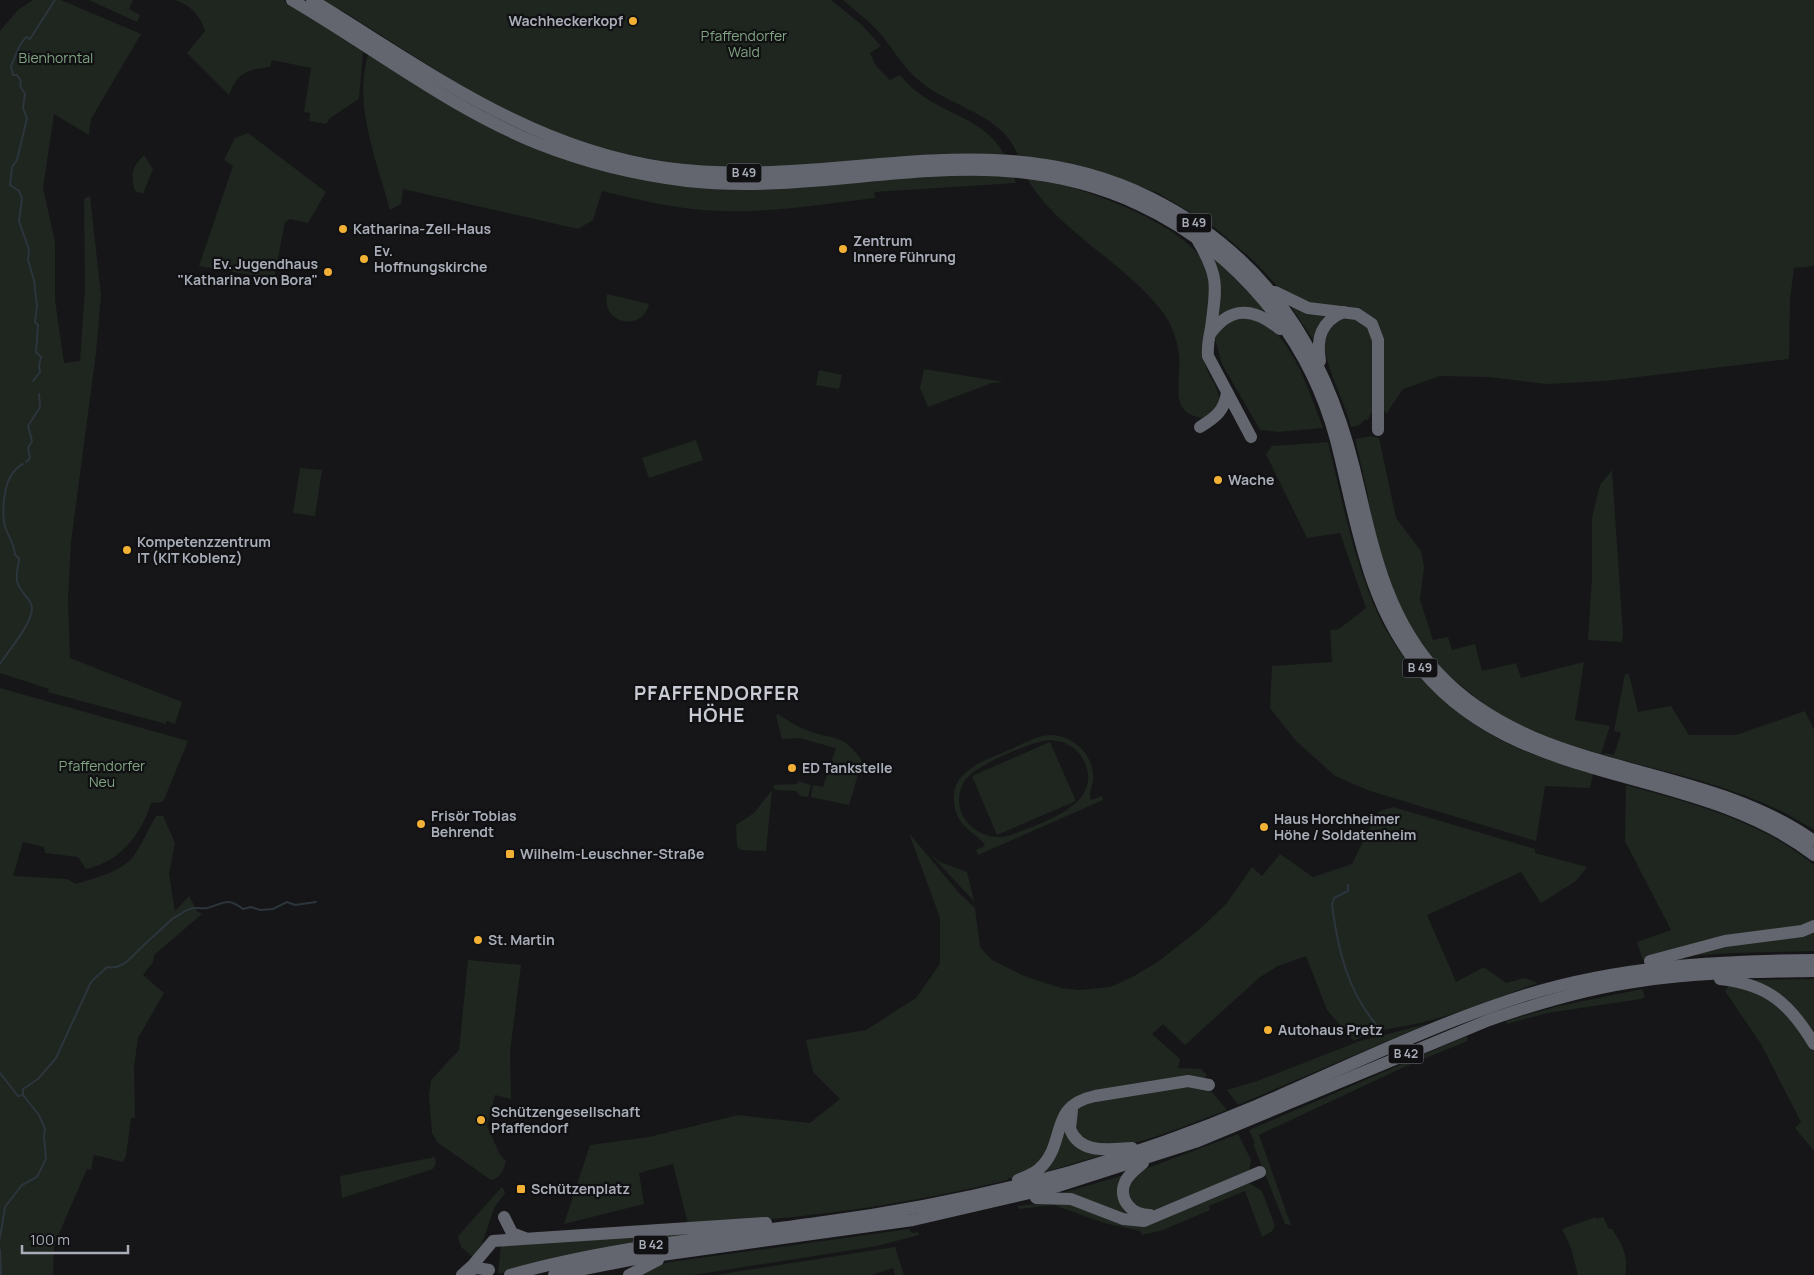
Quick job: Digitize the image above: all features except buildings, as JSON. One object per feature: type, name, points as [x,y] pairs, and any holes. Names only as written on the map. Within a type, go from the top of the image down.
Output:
[{"type":"highway","name":"B 49","points":[[292,0],[382,44],[460,93],[515,122],[571,145],[638,163],[691,170],[748,173],[930,160],[988,158],[1030,161],[1084,172],[1130,188],[1188,219],[1235,255],[1268,289],[1299,330],[1323,373],[1343,427],[1380,576],[1406,631],[1437,672],[1469,701],[1518,731],[1563,754]]},
{"type":"highway","name":"B 49","points":[[312,0],[384,57],[454,102],[512,132],[567,155],[636,173],[691,181],[748,183],[931,170],[982,168],[1026,171],[1070,179],[1110,192],[1156,213],[1195,237],[1242,276],[1271,310],[1291,338],[1313,377],[1326,409],[1369,575],[1382,608],[1396,636],[1424,674],[1460,707],[1504,736],[1634,775],[1744,803],[1776,818],[1814,841]]},
{"type":"highway","points":[[1195,237],[1209,262],[1215,282],[1216,297],[1208,356],[1251,437]]},
{"type":"highway","points":[[1268,289],[1308,308],[1354,313],[1365,318],[1374,327],[1378,335],[1378,430]]},
{"type":"highway","points":[[1210,334],[1224,318],[1246,312],[1268,320],[1291,338]]},
{"type":"highway","points":[[1323,373],[1318,336],[1328,322],[1343,312]]},
{"type":"highway","points":[[1200,426],[1220,413],[1227,393]]},
{"type":"highway","name":"B 49","points":[[1634,775],[1736,811],[1775,829],[1814,855]]},
{"type":"highway","points":[[1610,974],[1628,966],[1725,941],[1802,931],[1814,926]]},
{"type":"highway","name":"B 42","points":[[510,1275],[608,1252],[904,1210],[990,1192],[1073,1171],[1149,1147],[1241,1112],[1466,1016],[1526,995],[1610,974],[1703,962],[1814,960]]},
{"type":"highway","name":"B 42","points":[[554,1275],[674,1254],[888,1224],[1008,1200],[1146,1160],[1246,1122],[1454,1034],[1529,1007],[1619,984],[1678,976],[1814,971]]},
{"type":"highway","points":[[1678,976],[1743,982],[1768,992],[1793,1013],[1814,1044]]},
{"type":"highway","points":[[990,1192],[1039,1169],[1051,1152],[1066,1111],[1079,1101],[1096,1096],[1188,1081],[1209,1085]]},
{"type":"highway","points":[[1079,1101],[1070,1113],[1069,1124],[1072,1134],[1079,1143],[1090,1148],[1105,1150],[1149,1147]]},
{"type":"highway","points":[[1146,1160],[1127,1178],[1123,1188],[1124,1199],[1131,1209],[1140,1215],[1165,1213]]},
{"type":"highway","points":[[1008,1200],[1052,1197],[1071,1199],[1134,1221],[1149,1220],[1260,1172]]},
{"type":"highway","points":[[504,1217],[512,1234],[525,1238]]},
{"type":"highway","points":[[465,1273],[493,1241],[758,1223],[794,1226]]},
{"type":"highway","points":[[630,1275],[674,1254]]},
{"type":"highway","points":[[465,1273],[477,1268],[488,1270]]},
{"type":"green space","name":"Bienhorntal","points":[[33,0],[61,0],[141,34],[91,119],[89,135],[54,114],[43,188],[55,242],[55,300],[64,363],[80,361],[85,290],[84,199],[90,196],[101,295],[96,353],[71,542],[68,598],[70,658],[182,702],[175,724],[167,721],[166,724],[48,692],[49,689],[0,673],[0,31],[18,10]]},
{"type":"green space","points":[[89,0],[133,0],[129,9],[140,15],[137,22]]},
{"type":"green space","points":[[175,0],[284,0],[363,52],[359,99],[330,118],[326,124],[309,121],[310,113],[304,112],[311,68],[272,60],[270,67],[249,71],[240,77],[232,87],[229,95],[187,53],[205,31],[201,21],[194,12]]},
{"type":"green space","name":"Pfaffendorfer Wald","points":[[318,0],[831,0],[862,25],[881,46],[870,53],[876,66],[890,80],[900,75],[912,88],[926,98],[982,130],[994,140],[1004,154],[945,154],[798,167],[700,167],[591,149],[515,120],[346,13]]},
{"type":"green space","points":[[843,0],[1814,0],[1814,266],[1794,268],[1790,300],[1789,359],[1605,381],[1546,384],[1488,377],[1440,376],[1403,389],[1386,414],[1384,410],[1377,325],[1320,308],[1282,291],[1253,260],[1214,227],[1158,193],[1075,164],[1018,155],[1011,141],[1001,130],[976,113],[934,92],[915,77],[877,30]]},
{"type":"green space","points":[[368,55],[590,166],[1013,174],[1016,183],[874,192],[875,198],[745,211],[710,211],[679,207],[602,191],[593,220],[578,229],[403,189],[401,204],[390,210],[373,153],[365,113],[363,93]]},
{"type":"green space","points":[[248,133],[326,192],[308,223],[290,219],[285,222],[274,279],[199,266],[233,166],[224,160],[235,138]]},
{"type":"green space","points":[[144,155],[153,169],[143,194],[135,191],[132,175],[137,163]]},
{"type":"green space","points":[[1026,176],[1075,189],[1136,212],[1164,227],[1188,244],[1205,263],[1212,284],[1212,293],[1204,356],[1207,369],[1220,399],[1219,406],[1203,418],[1192,415],[1184,410],[1180,403],[1178,386],[1178,346],[1166,317],[1134,281],[1055,214]]},
{"type":"green space","points":[[1217,260],[1265,309],[1261,312],[1216,321],[1213,263]]},
{"type":"green space","points":[[607,294],[649,304],[645,313],[639,319],[624,321],[610,313],[607,304]]},
{"type":"green space","points":[[1290,305],[1326,316],[1314,341]]},
{"type":"green space","points":[[1342,317],[1362,320],[1373,335],[1372,412],[1367,421],[1366,419],[1359,425],[1351,427],[1327,360],[1323,337]]},
{"type":"green space","points":[[1252,318],[1266,325],[1282,339],[1303,376],[1323,428],[1278,432],[1260,430],[1222,364],[1215,339],[1219,330],[1230,320]]},
{"type":"green space","points":[[924,369],[1004,382],[992,383],[928,407],[920,388]]},
{"type":"green space","points":[[819,370],[842,375],[839,389],[816,385]]},
{"type":"green space","points":[[1372,436],[1379,438],[1396,518],[1421,551],[1424,567],[1420,600],[1433,640],[1448,637],[1452,650],[1475,644],[1482,671],[1516,663],[1521,678],[1584,662],[1575,720],[1610,726],[1601,754],[1566,744],[1500,717],[1438,667],[1402,616],[1374,532],[1355,439]]},
{"type":"green space","points":[[696,440],[703,460],[649,478],[642,458]]},
{"type":"green space","points":[[1328,442],[1347,523],[1373,603],[1397,647],[1412,667],[1448,704],[1468,720],[1489,733],[1531,753],[1593,774],[1590,788],[1545,786],[1536,841],[1370,791],[1335,776],[1296,741],[1270,708],[1272,666],[1332,662],[1330,630],[1339,629],[1366,608],[1340,533],[1307,538],[1266,454],[1272,446]]},
{"type":"green space","points":[[300,468],[322,470],[315,516],[293,513]]},
{"type":"green space","points":[[1612,470],[1622,642],[1588,640],[1592,578],[1592,518],[1600,485]]},
{"type":"green space","points":[[1625,674],[1629,674],[1638,712],[1671,706],[1689,735],[1736,735],[1805,711],[1814,730],[1814,830],[1765,804],[1739,794],[1686,777],[1604,755],[1605,753],[1614,755],[1621,733],[1614,731]]},
{"type":"green space","name":"Pfaffendorfer Neu","points":[[0,688],[188,741],[163,802],[151,803],[147,815],[135,836],[119,853],[109,860],[86,869],[78,857],[45,853],[44,847],[23,842],[13,876],[67,879],[76,884],[108,874],[130,860],[156,816],[163,816],[175,843],[169,874],[175,911],[189,896],[197,911],[202,914],[154,955],[153,962],[143,975],[164,993],[138,1038],[134,1067],[135,1118],[131,1118],[126,1156],[123,1162],[94,1155],[91,1170],[87,1169],[54,1245],[53,1275],[0,1275]]},
{"type":"green space","points":[[778,714],[806,730],[843,741],[855,752],[862,761],[849,805],[811,797],[813,785],[823,787],[836,748],[799,738],[782,739],[776,715]]},
{"type":"green space","points":[[1052,735],[1069,740],[1082,749],[1091,764],[1093,772],[1091,800],[1102,796],[1103,800],[978,855],[976,850],[985,846],[983,842],[963,824],[956,812],[955,788],[960,778],[987,759],[1030,740]],"holes":[[[1053,740],[1073,747],[1083,759],[1088,775],[1086,788],[1079,799],[1055,817],[1002,837],[990,836],[979,832],[970,825],[963,816],[960,806],[960,794],[964,782],[970,775],[990,762],[1016,750],[1039,742]]]},
{"type":"green space","points":[[1050,742],[1076,801],[997,835],[972,776]]},
{"type":"green space","points":[[798,781],[811,785],[808,797],[800,796],[796,791],[775,790],[773,787],[774,785],[797,784]]},
{"type":"green space","points":[[1626,785],[1725,815],[1772,836],[1794,850],[1814,865],[1814,923],[1643,960],[1637,942],[1671,930],[1625,841]]},
{"type":"green space","points":[[772,790],[766,851],[740,850],[737,846],[736,825],[754,813]]},
{"type":"green space","points":[[1393,807],[1535,849],[1535,853],[1587,867],[1576,881],[1541,903],[1521,872],[1427,915],[1456,982],[1484,967],[1506,983],[1525,978],[1538,983],[1453,1014],[1371,1033],[1354,1041],[1327,1010],[1306,956],[1278,966],[1260,977],[1185,1045],[1163,1024],[1152,1034],[1180,1059],[1178,1068],[1201,1069],[1207,1075],[1204,1079],[1086,1093],[1064,1131],[1046,1155],[1036,1165],[1011,1179],[1009,1177],[1008,1180],[969,1189],[849,1210],[769,1219],[688,1224],[673,1164],[639,1173],[644,1204],[564,1224],[590,1145],[649,1137],[738,1115],[810,1123],[840,1099],[813,1072],[806,1040],[866,1030],[916,998],[940,964],[940,918],[909,833],[959,893],[975,908],[980,947],[992,960],[1024,976],[1061,988],[1079,990],[1111,987],[1159,961],[1201,928],[1227,903],[1252,867],[1262,876],[1280,854],[1313,877],[1352,864],[1376,815],[1380,811]]},
{"type":"green space","points":[[931,855],[940,862],[967,872],[974,901]]},
{"type":"green space","points":[[1814,931],[1814,951],[1686,956],[1699,951]]},
{"type":"green space","points":[[468,960],[521,965],[510,1052],[511,1099],[495,1095],[487,1126],[500,1155],[506,1161],[500,1175],[491,1180],[437,1142],[432,1133],[429,1096],[431,1080],[459,1050]]},
{"type":"green space","points":[[1814,979],[1814,1038],[1753,980]]},
{"type":"green space","points":[[1730,983],[1764,994],[1803,1030],[1814,1051],[1814,1151],[1795,1128],[1801,1122],[1761,1044],[1725,991]]},
{"type":"green space","points":[[1642,989],[1645,997],[1641,999],[1547,1013],[1507,1024],[1506,1021],[1559,1006]]},
{"type":"green space","points":[[1427,1024],[1238,1105],[1227,1090],[1257,1081],[1360,1041]]},
{"type":"green space","points":[[1467,1036],[1468,1041],[1413,1063],[1259,1135],[1291,1225],[1285,1224],[1249,1130]]},
{"type":"green space","points":[[1187,1086],[1212,1092],[1227,1110],[1163,1134],[1127,1145],[1101,1146],[1076,1135],[1077,1110],[1087,1102]]},
{"type":"green space","points":[[1064,1123],[1103,1155],[1042,1173]]},
{"type":"green space","points":[[1238,1134],[1251,1160],[1249,1171],[1163,1209],[1145,1213],[1127,1196],[1133,1177],[1137,1172]]},
{"type":"green space","points":[[435,1157],[436,1163],[433,1169],[342,1198],[340,1176]]},
{"type":"green space","points":[[1124,1175],[1121,1186],[1141,1218],[1059,1194]]},
{"type":"green space","points":[[1249,1183],[1262,1191],[1275,1226],[1272,1231],[1262,1237],[1245,1191],[1209,1206],[1210,1210],[1163,1230],[1142,1235],[1140,1231],[1104,1223],[1054,1205],[1019,1209],[1018,1206],[1060,1201],[1120,1222]]},
{"type":"green space","points":[[503,1188],[505,1193],[494,1208],[482,1244],[473,1257],[461,1247],[458,1236]]},
{"type":"green space","points":[[1596,1217],[1597,1219],[1603,1217],[1609,1229],[1612,1229],[1622,1245],[1626,1262],[1625,1275],[1578,1275],[1571,1248],[1562,1229]]},
{"type":"green space","points":[[719,1229],[542,1263],[498,1274],[501,1246]]},
{"type":"green space","points":[[909,1229],[912,1233],[918,1232],[919,1235],[877,1246],[693,1275],[634,1275],[656,1265],[671,1262]]},
{"type":"green space","points":[[895,1247],[904,1275],[895,1275],[893,1268],[872,1275],[715,1275]]},
{"type":"waterway","points":[[33,381],[40,372],[41,357],[36,352],[38,325],[35,322],[37,306],[34,280],[28,260],[29,250],[19,221],[22,198],[19,191],[10,185],[12,167],[17,160],[27,118],[23,108],[25,94],[20,86],[21,81],[17,75],[13,75],[11,66],[20,45],[26,37],[30,39],[55,0]]},
{"type":"waterway","points":[[26,462],[30,458],[28,448],[32,441],[28,426],[40,407],[39,394]]},
{"type":"waterway","points":[[0,664],[29,621],[32,607],[30,601],[19,587],[17,580],[19,558],[15,555],[3,514],[8,482],[23,464]]},
{"type":"waterway","points":[[1348,885],[1348,891],[1334,898],[1332,905],[1341,955],[1352,986],[1369,1015],[1380,1029]]},
{"type":"waterway","points":[[23,1095],[23,1089],[38,1079],[56,1058],[91,982],[107,967],[118,967],[126,962],[173,918],[194,908],[207,908],[225,902],[233,903],[243,909],[251,907],[260,910],[273,909],[287,902],[295,905],[316,902]]},
{"type":"waterway","points":[[0,1073],[18,1096],[23,1095],[39,1115],[45,1129],[46,1159],[37,1177],[22,1185],[5,1207],[0,1238]]},
{"type":"waterway","points":[[0,1250],[1,1275]]},
{"type":"place","name":"Wachheckerkopf","points":[[633,21]]},
{"type":"place","name":"Katharina-Zell-Haus","points":[[343,229]]},
{"type":"place","name":"Zentrum Innere Führung","points":[[843,249]]},
{"type":"place","name":"Ev. Hoffnungskirche","points":[[364,259]]},
{"type":"place","name":"Ev. Jugendhaus \"Katharina von Bora\"","points":[[328,272]]},
{"type":"place","name":"Wache","points":[[1218,480]]},
{"type":"place","name":"Kompetenzzentrum IT (KIT Koblenz)","points":[[127,550]]},
{"type":"place","name":"ED Tankstelle","points":[[792,768]]},
{"type":"place","name":"Frisör Tobias Behrendt","points":[[421,824]]},
{"type":"place","name":"Haus Horchheimer Höhe / Soldatenheim","points":[[1264,827]]},
{"type":"place","name":"Wilhelm-Leuschner-Straße","points":[[510,854]]},
{"type":"place","name":"St. Martin","points":[[478,940]]},
{"type":"place","name":"Autohaus Pretz","points":[[1268,1030]]},
{"type":"place","name":"Schützengesellschaft Pfaffendorf","points":[[481,1120]]},
{"type":"place","name":"Schützenplatz","points":[[521,1189]]},
{"type":"district","name":"PFAFFENDORFER HÖHE","points":[[717,704]]}]
